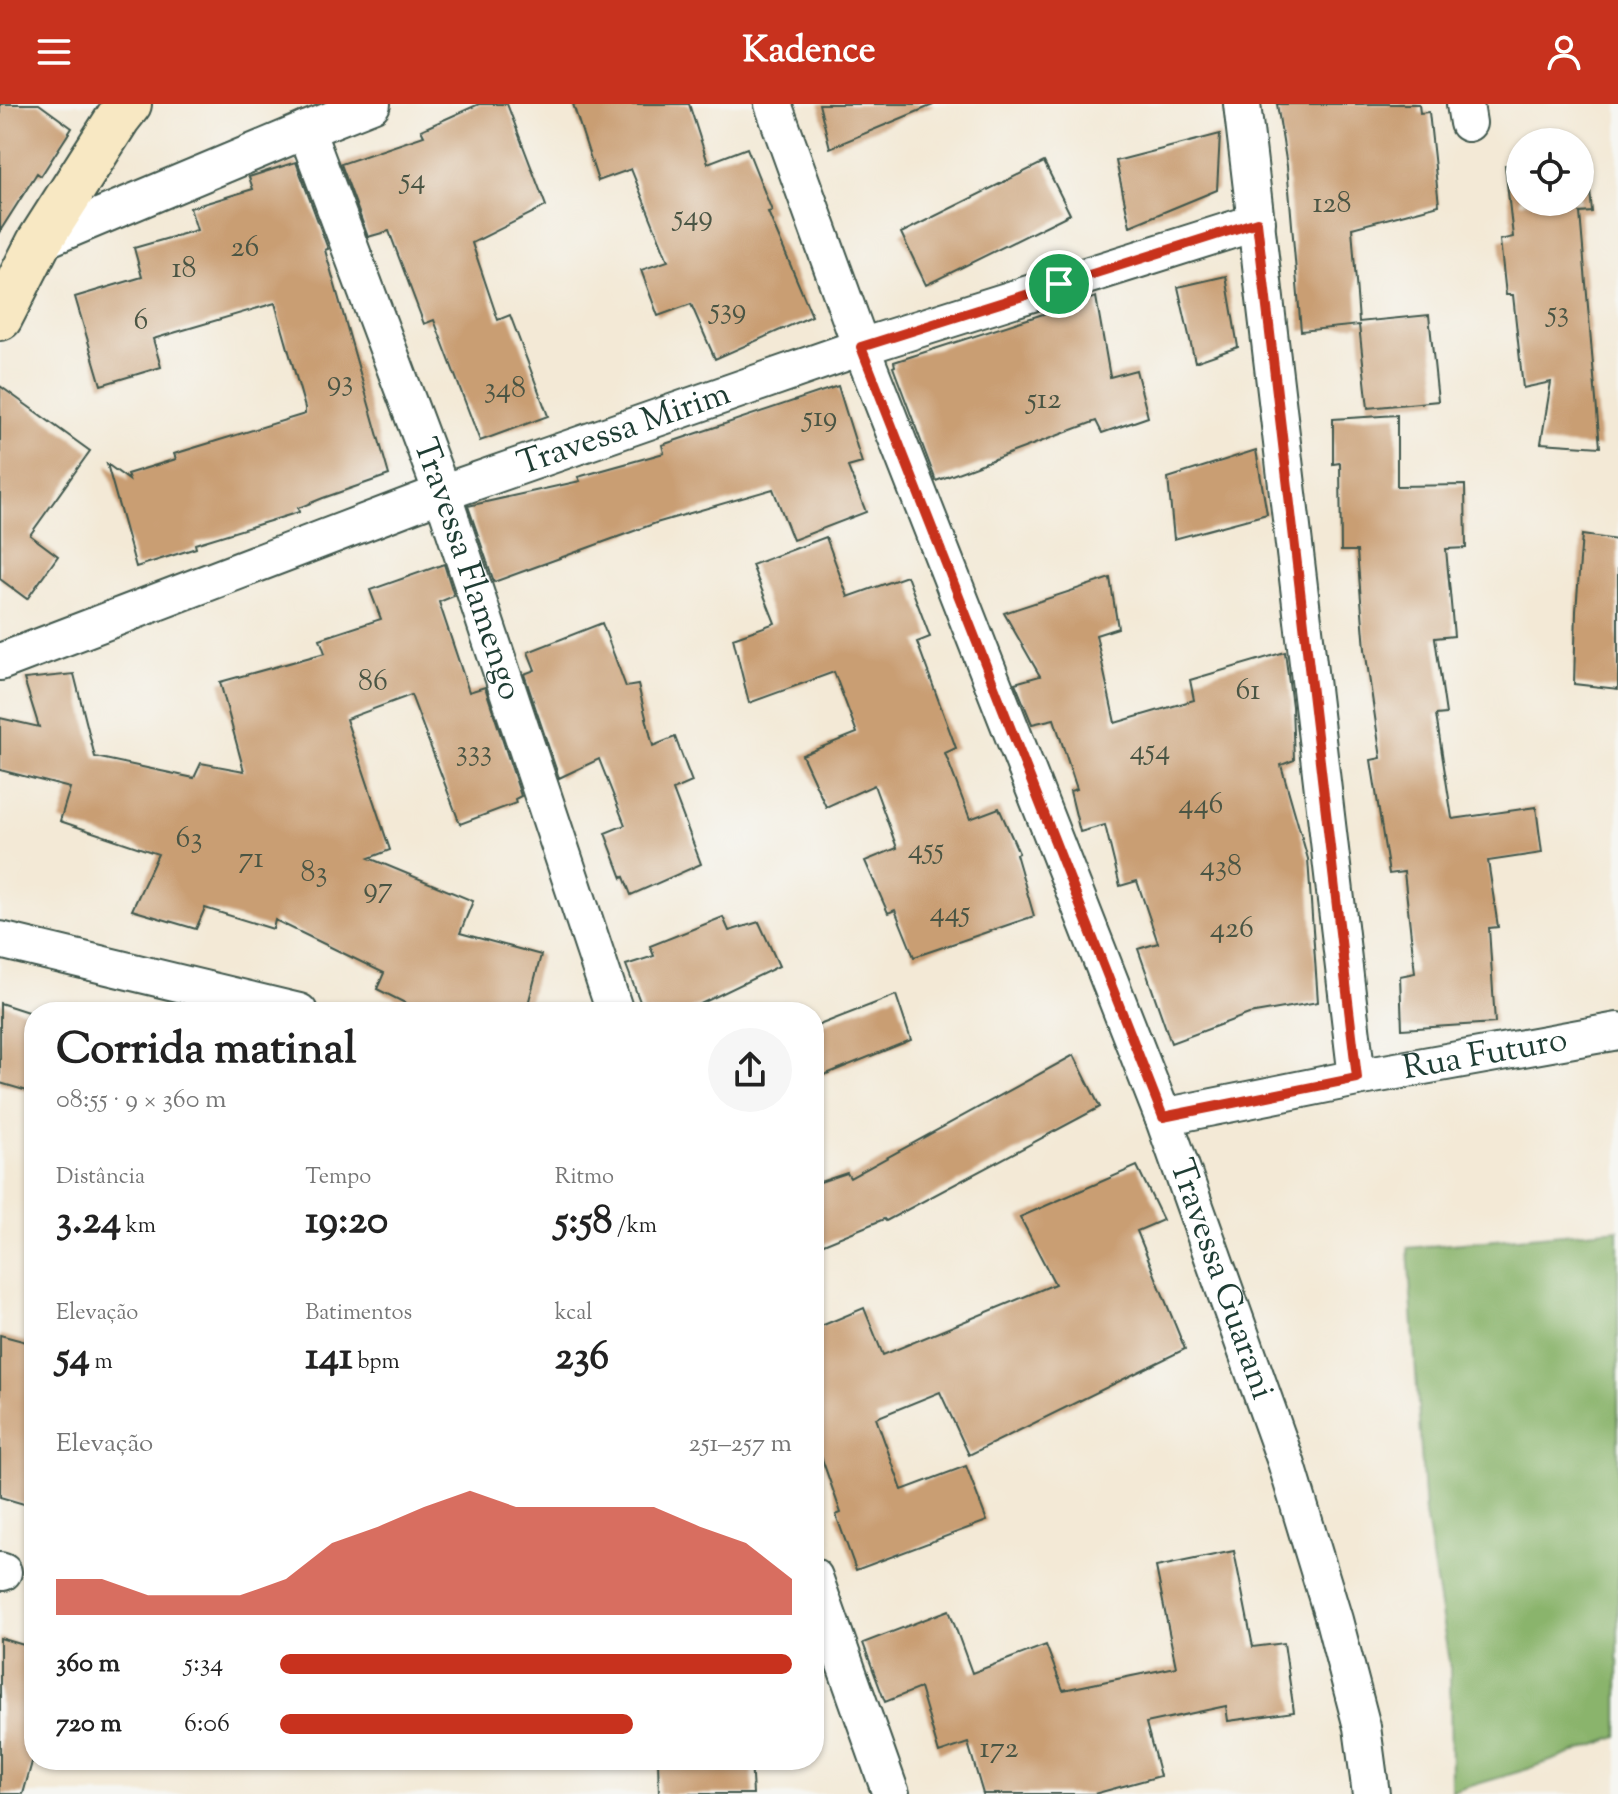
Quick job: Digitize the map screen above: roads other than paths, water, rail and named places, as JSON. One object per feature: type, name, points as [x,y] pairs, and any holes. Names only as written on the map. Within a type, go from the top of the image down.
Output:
[{"type":"street","points":[[0,318],[39,242],[129,104]]},
{"type":"street","points":[[39,242],[372,104]]},
{"type":"street","name":"Travessa Guarani","points":[[773,104],[861,347],[1163,1117],[1286,1462],[1362,1727],[1371,1794]]},
{"type":"street","points":[[1242,104],[1357,1078]]},
{"type":"street","name":"Travessa Flamengo","points":[[306,130],[442,493],[612,1002]]},
{"type":"street","name":"Travessa Mirim","points":[[0,662],[442,493],[861,347],[1257,222]]},
{"type":"street","points":[[0,940],[257,1002]]},
{"type":"street","name":"Rua Futuro","points":[[1163,1117],[1618,1031]]},
{"type":"street","points":[[824,1605],[891,1794]]}]
